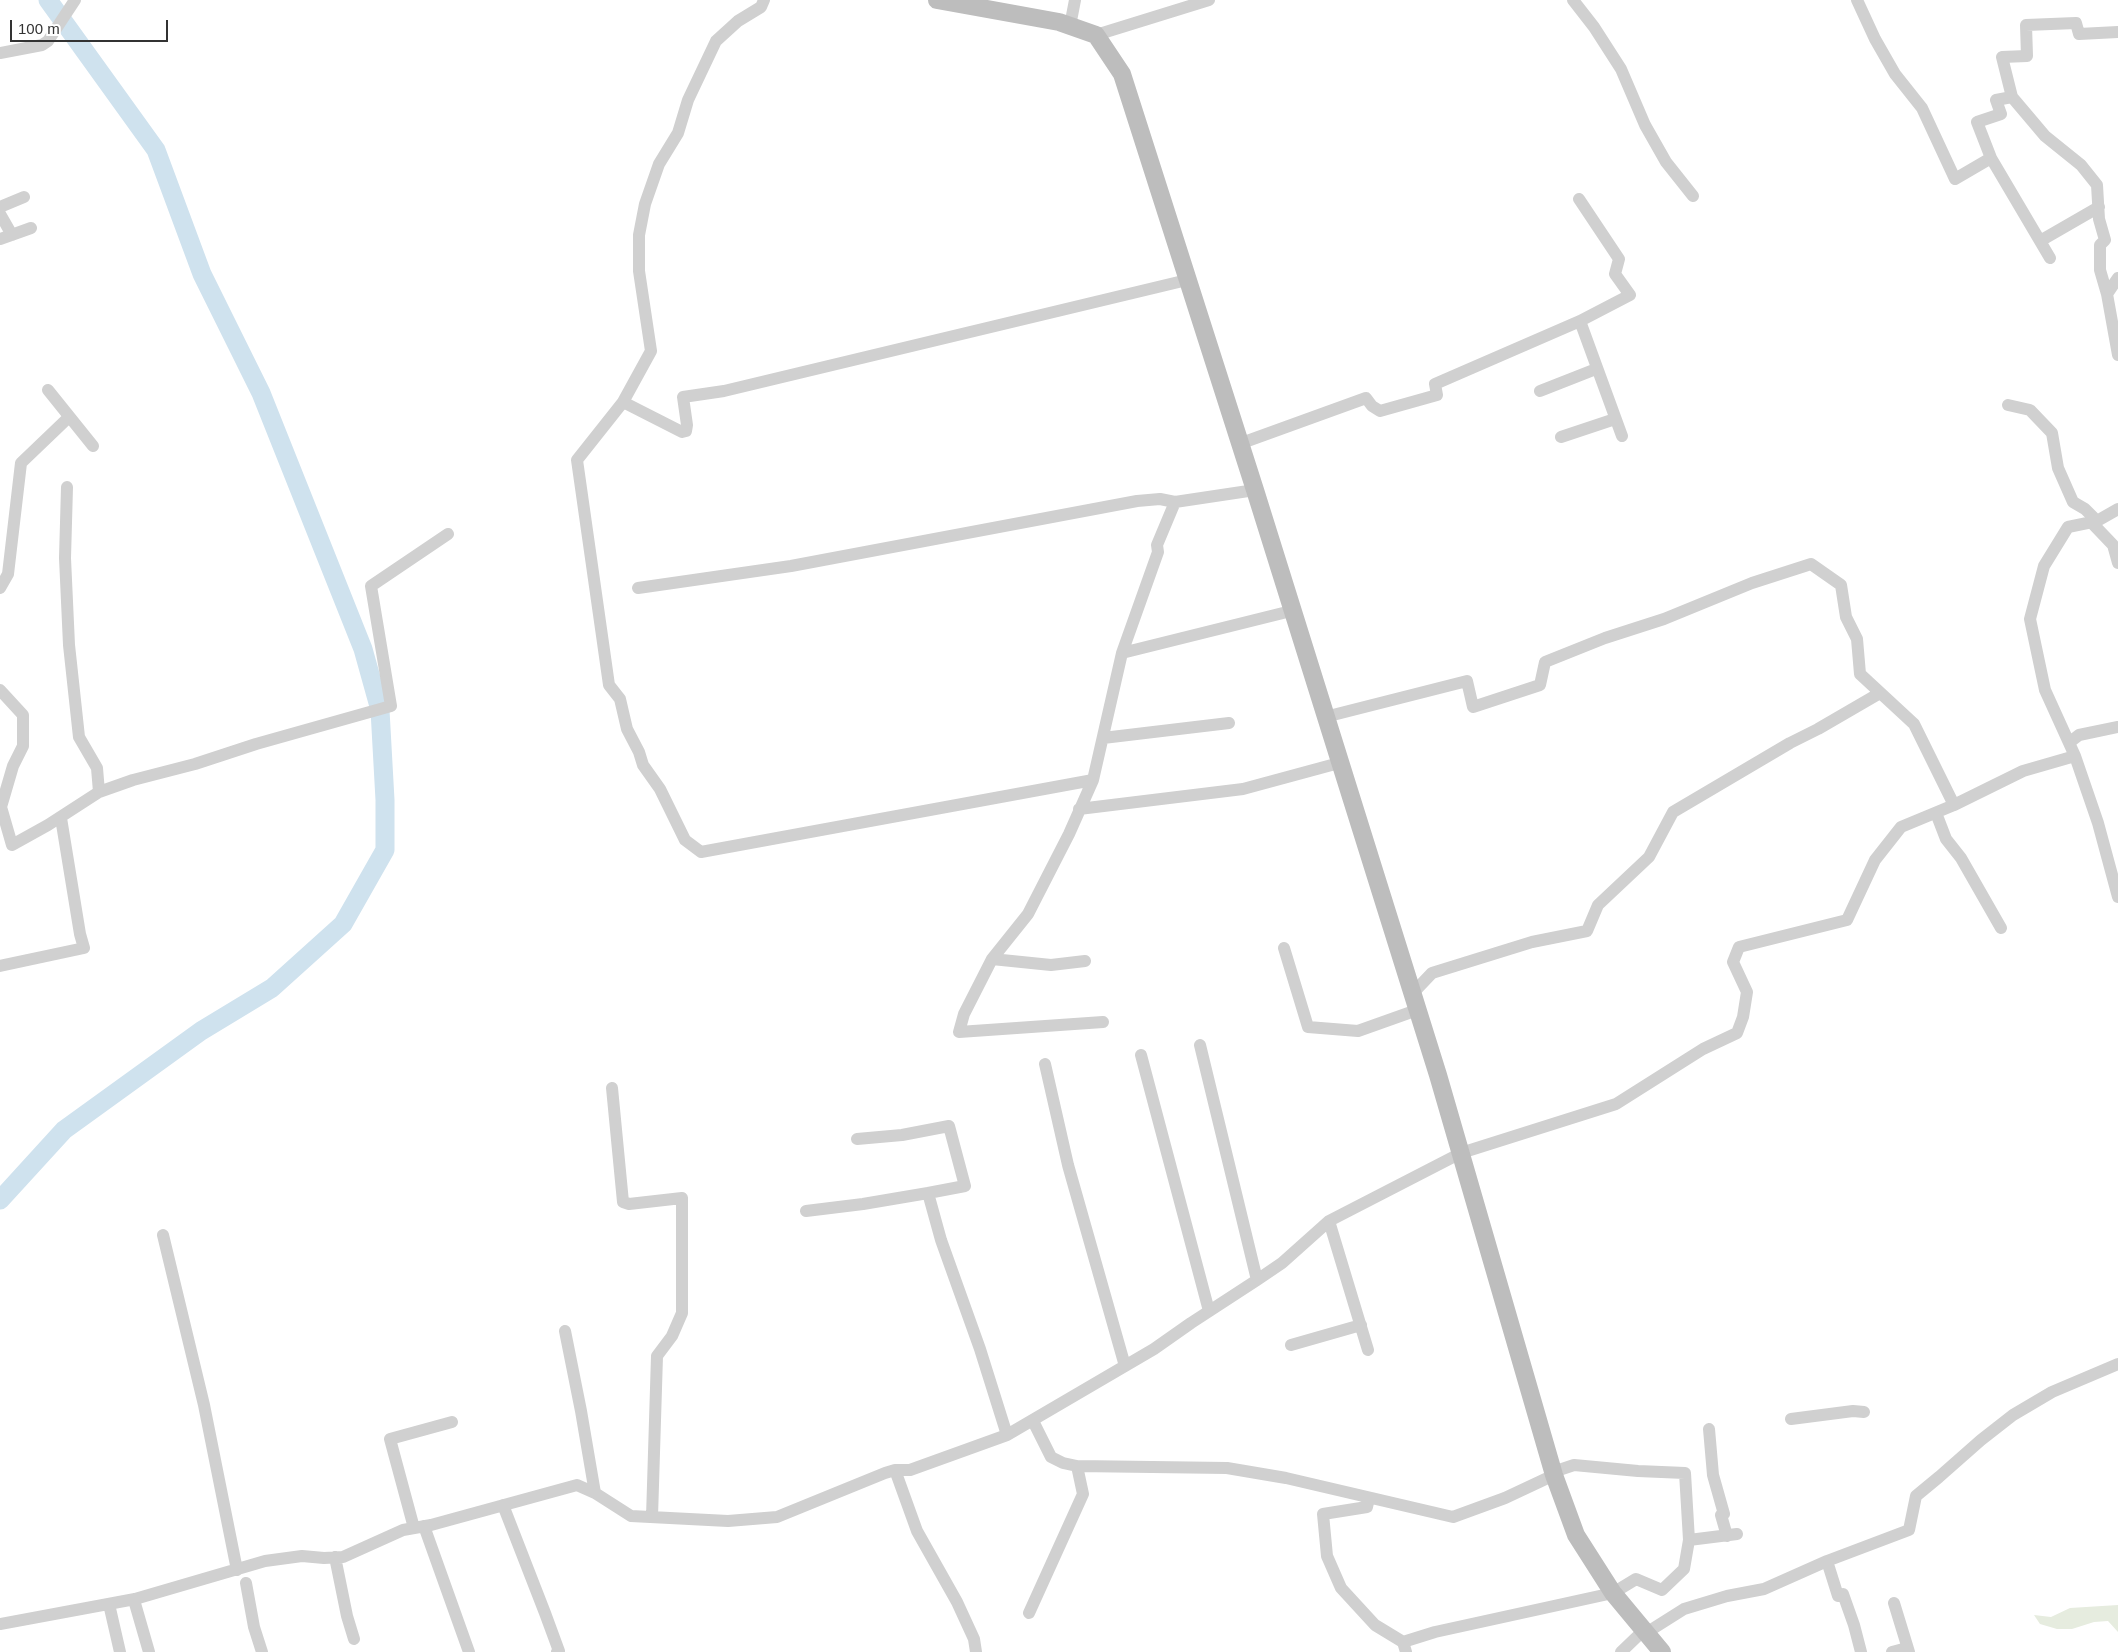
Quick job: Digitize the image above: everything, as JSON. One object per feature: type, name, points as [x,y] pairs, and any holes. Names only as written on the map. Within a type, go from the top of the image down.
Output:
[{"type":"main road","points":[[937,0],[1059,22],[1096,35],[1122,74],[1255,490],[1291,611],[1461,1153],[1553,1473],[1576,1536],[1613,1593],[1662,1652]]},
{"type":"street","points":[[0,53],[42,45],[52,37],[76,0]]},
{"type":"street","points":[[764,0],[761,7],[738,21],[716,41],[688,100],[678,133],[659,164],[644,204],[639,235],[639,271],[651,351],[623,402],[577,460],[609,685],[620,699],[627,729],[639,752],[643,765],[660,789],[685,840],[701,852],[1093,780]]},
{"type":"street","points":[[1070,26],[1075,0]]},
{"type":"street","points":[[1096,35],[1209,0]]},
{"type":"street","points":[[1573,0],[1594,27],[1620,69],[1645,125],[1666,162],[1693,196]]},
{"type":"street","points":[[1858,0],[1875,39],[1894,74],[1922,108],[1955,179],[1991,158]]},
{"type":"street","points":[[2118,32],[2078,34],[2076,23],[2026,25],[2027,56],[2002,57],[2012,97],[2045,136],[2081,165],[2097,185],[2105,240],[2100,245],[2100,270],[2107,294],[2118,355]]},
{"type":"street","points":[[2012,97],[1996,100],[2001,114],[1977,122],[1991,158],[2050,258]]},
{"type":"street","points":[[0,207],[24,197]]},
{"type":"street","points":[[1239,444],[1366,398],[1372,406],[1380,411],[1436,395],[1435,384],[1580,321],[1630,295],[1615,274],[1619,259],[1580,199]]},
{"type":"street","points":[[2040,242],[2099,207]]},
{"type":"street","points":[[0,214],[6,237],[31,228]]},
{"type":"street","points":[[2107,294],[2118,278]]},
{"type":"street","points":[[623,402],[682,432],[686,431],[687,425],[683,397],[724,391],[1187,280]]},
{"type":"street","points":[[1580,321],[1596,370],[1622,436]]},
{"type":"street","points":[[1540,391],[1596,370]]},
{"type":"street","points":[[48,390],[68,418],[93,446]]},
{"type":"street","points":[[2008,405],[2030,410],[2052,433],[2058,468],[2073,502],[2085,509],[2113,546],[2118,563]]},
{"type":"street","points":[[0,588],[8,574],[21,463],[68,418]]},
{"type":"street","points":[[1561,437],[1615,419]]},
{"type":"street","points":[[67,487],[65,558],[69,645],[79,737],[97,768],[99,792]]},
{"type":"street","points":[[638,588],[791,566],[961,533],[1137,502],[1160,499],[1175,502],[1255,490]]},
{"type":"street","points":[[1103,1022],[959,1032],[964,1014],[992,959],[1028,914],[1069,834],[1093,780],[1122,653],[1158,552],[1157,546],[1175,502]]},
{"type":"street","points":[[2118,508],[2095,522],[2068,527],[2044,566],[2030,619],[2045,690],[2075,756],[2098,824],[2118,897]]},
{"type":"street","points":[[0,690],[23,715],[23,746],[13,766],[0,807],[12,845],[61,818],[99,792],[133,780],[195,764],[256,744],[391,706],[371,586],[448,534]]},
{"type":"street","points":[[1325,717],[1467,681],[1473,706],[1490,701],[1540,685],[1545,662],[1605,638],[1664,619],[1752,583],[1811,564],[1819,568],[1841,586],[1846,617],[1856,639],[1860,674],[1914,724],[1954,806]]},
{"type":"street","points":[[1122,653],[1291,611]]},
{"type":"street","points":[[1284,948],[1308,1027],[1358,1031],[1414,1002],[1432,973],[1532,942],[1587,931],[1598,905],[1649,858],[1673,812],[1790,743],[1880,693]]},
{"type":"street","points":[[1103,738],[1229,723]]},
{"type":"street","points":[[2070,742],[2079,734],[2118,727]]},
{"type":"street","points":[[0,1624],[134,1600],[265,1561],[302,1556],[343,1557],[403,1530],[577,1485],[596,1492],[631,1516],[728,1521],[777,1517],[895,1470],[910,1470],[1007,1435],[1154,1349],[1282,1263],[1329,1221],[1461,1153],[1616,1104],[1703,1049],[1737,1033],[1743,1017],[1747,992],[1733,962],[1739,947],[1847,920],[1875,860],[1901,827],[1954,806],[2023,771],[2075,756]]},
{"type":"street","points":[[1079,809],[1243,789],[1340,764]]},
{"type":"street","points":[[1936,813],[1946,839],[1961,858],[2001,928]]},
{"type":"street","points":[[0,966],[84,948],[61,818]]},
{"type":"street","points":[[992,959],[1051,965],[1084,961]]},
{"type":"street","points":[[1200,1045],[1257,1280]]},
{"type":"street","points":[[1140,1055],[1209,1311]]},
{"type":"street","points":[[1045,1064],[1070,1174],[1125,1366]]},
{"type":"street","points":[[612,1088],[623,1202],[629,1204],[682,1198],[682,1313],[672,1336],[657,1356],[652,1517]]},
{"type":"street","points":[[806,1211],[863,1204],[965,1186],[949,1126],[902,1135],[857,1139]]},
{"type":"street","points":[[928,1193],[941,1240],[980,1349],[1007,1435]]},
{"type":"street","points":[[1329,1221],[1368,1350]]},
{"type":"street","points":[[163,1235],[204,1405],[237,1570]]},
{"type":"street","points":[[1291,1345],[1361,1325]]},
{"type":"street","points":[[565,1331],[582,1411],[596,1492]]},
{"type":"street","points":[[1621,1652],[1645,1631],[1684,1609],[1727,1596],[1764,1589],[1827,1561],[1909,1530],[1916,1496],[1981,1440],[2013,1415],[2052,1392],[2118,1364]]},
{"type":"street","points":[[1791,1419],[1853,1411],[1864,1412]]},
{"type":"street","points":[[1032,1421],[1051,1458],[1063,1463],[1077,1466],[1227,1468],[1286,1478],[1453,1517],[1505,1498],[1553,1473],[1574,1466],[1638,1472],[1686,1473],[1689,1540],[1684,1569],[1662,1590],[1636,1579],[1613,1593],[1435,1632],[1405,1647],[1375,1625],[1341,1588],[1327,1556],[1323,1514],[1367,1508],[1369,1498]]},
{"type":"street","points":[[452,1422],[390,1439],[419,1527],[469,1652]]},
{"type":"street","points":[[1689,1540],[1732,1535],[1721,1515],[1724,1514],[1712,1475],[1709,1429]]},
{"type":"street","points":[[1029,1612],[1083,1494],[1077,1466]]},
{"type":"street","points":[[895,1470],[917,1531],[957,1602],[974,1639],[976,1652]]},
{"type":"street","points":[[503,1505],[561,1652]]},
{"type":"street","points":[[335,1557],[347,1616],[354,1639]]},
{"type":"street","points":[[1827,1561],[1838,1596],[1843,1594],[1861,1652]]},
{"type":"street","points":[[246,1583],[254,1627],[262,1652]]},
{"type":"street","points":[[134,1600],[149,1652]]},
{"type":"street","points":[[1892,1652],[1908,1650],[1894,1603]]},
{"type":"street","points":[[108,1604],[120,1652]]},
{"type":"shaded area","points":[[2118,1605],[2118,1632],[2108,1621],[2094,1622],[2072,1629],[2057,1629],[2040,1624],[2034,1615],[2051,1617],[2070,1608]]},
{"type":"waterway","points":[[0,1200],[64,1130],[201,1031],[272,988],[343,924],[385,850],[385,800],[380,710],[363,649],[261,393],[202,274],[156,150],[48,0]]}]
